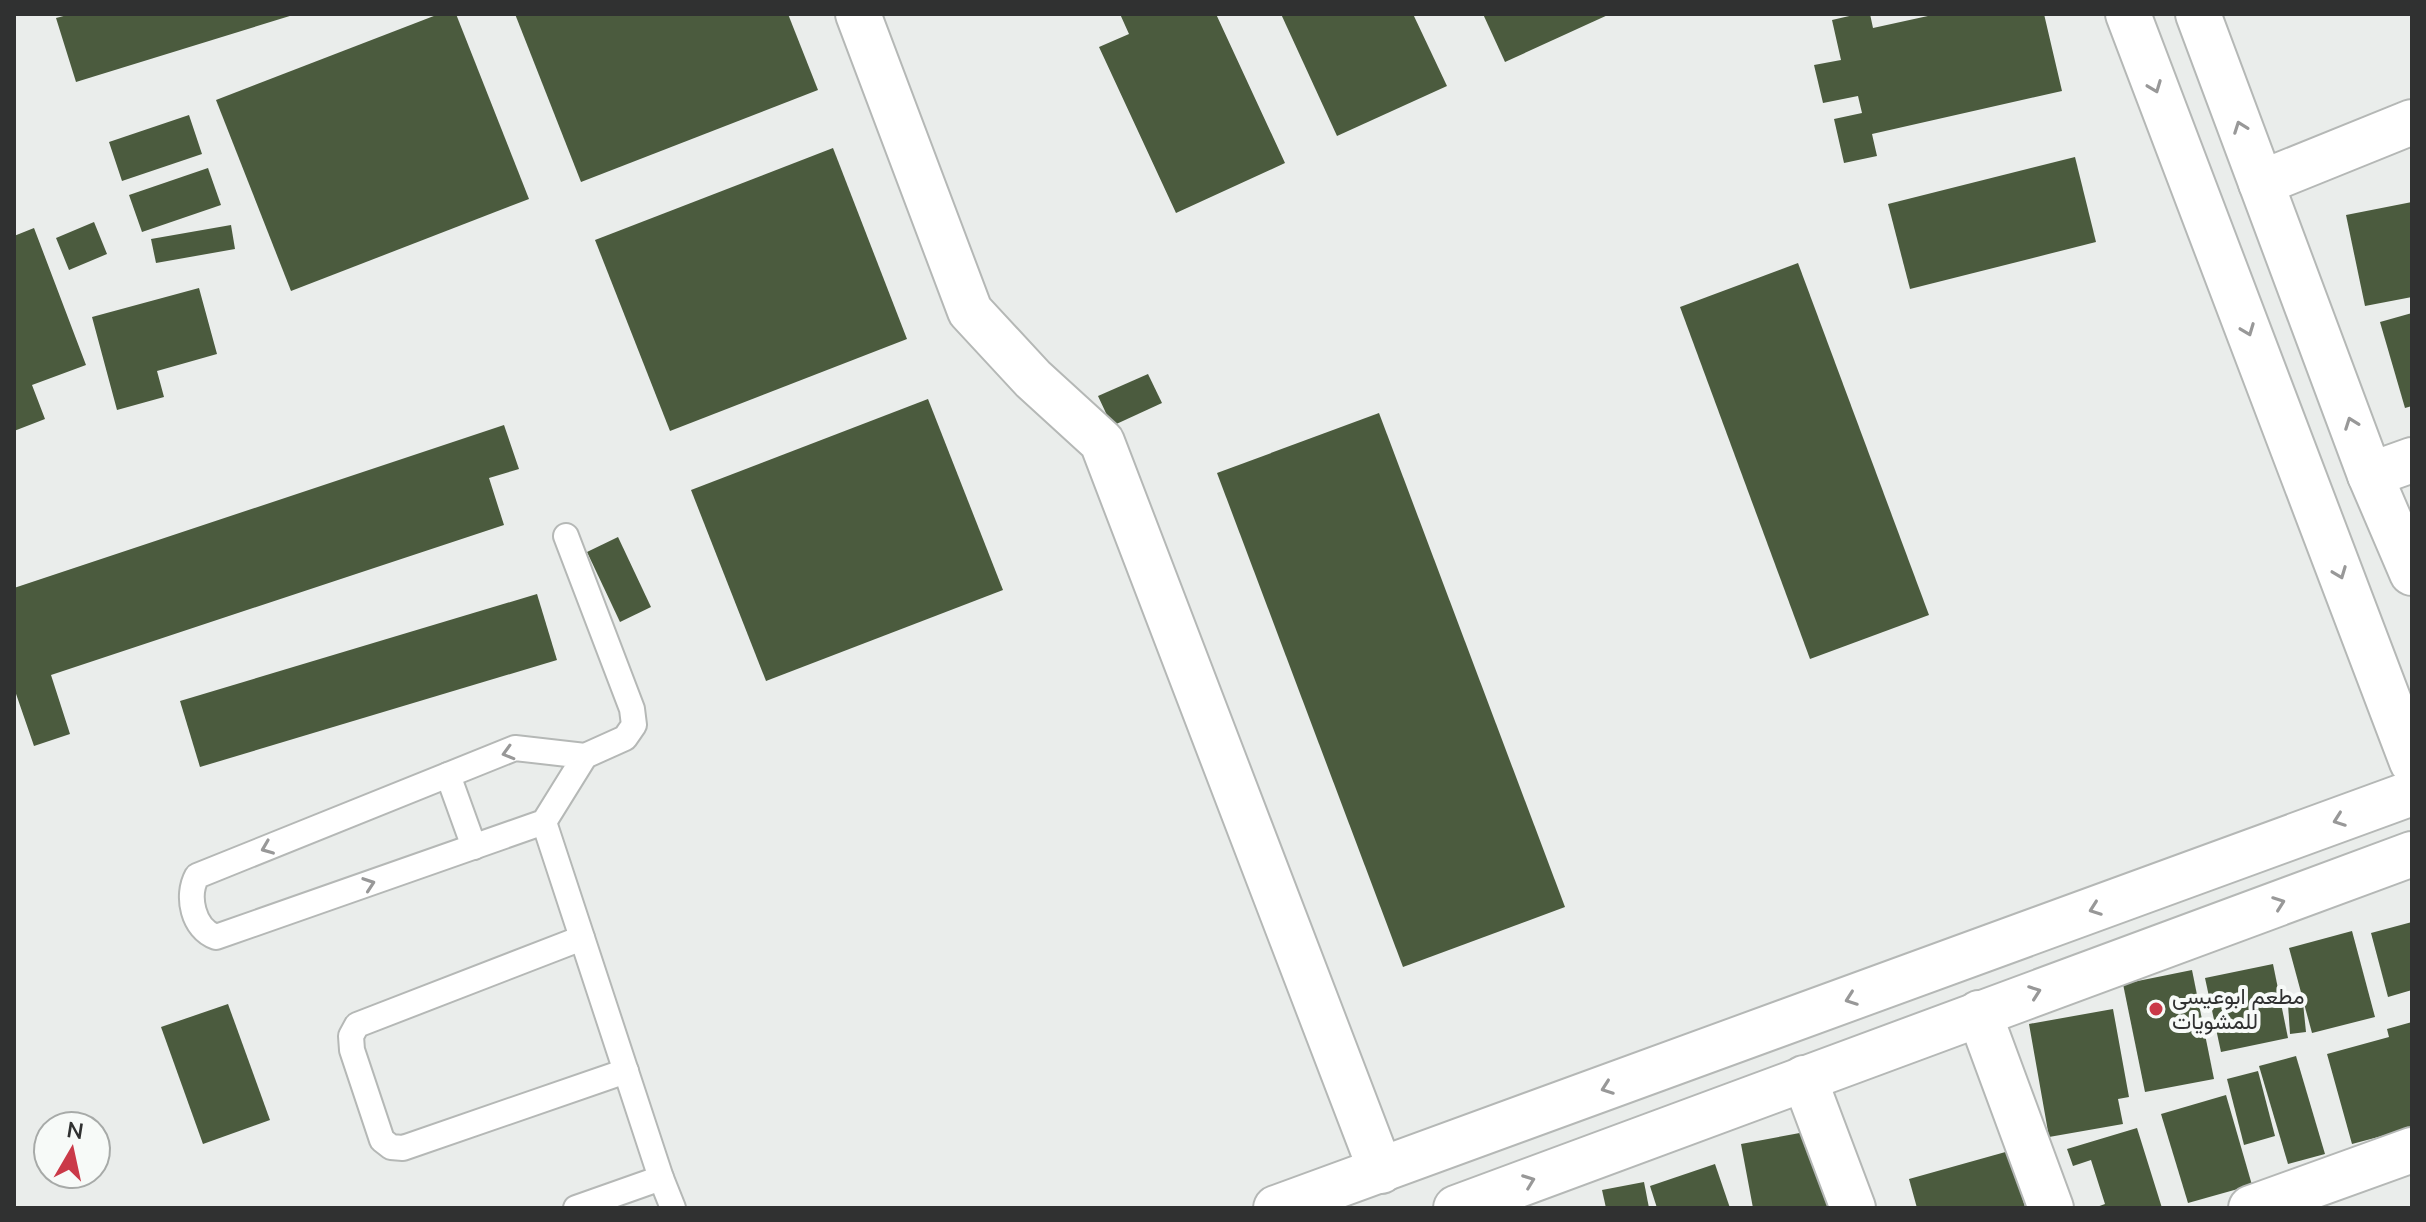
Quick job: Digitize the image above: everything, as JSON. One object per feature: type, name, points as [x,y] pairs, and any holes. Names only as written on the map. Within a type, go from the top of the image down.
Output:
[{"type":"street","points":[[858,14],[970,311],[1033,379],[1102,442],[1381,1171]]},
{"type":"street","points":[[2128,14],[2412,762]]},
{"type":"street","points":[[2198,14],[2370,475],[2412,573]]},
{"type":"street","points":[[2261,183],[2412,122]]},
{"type":"street","points":[[2370,475],[2412,460]]},
{"type":"street","points":[[1276,1208],[2412,793]]},
{"type":"street","points":[[1456,1208],[2412,854]]},
{"type":"street","points":[[1979,1013],[2051,1208]]},
{"type":"street","points":[[1804,1078],[1853,1208]]},
{"type":"street","points":[[2251,1208],[2412,1150]]},
{"type":"lane","points":[[566,536],[632,709],[634,725],[625,738],[585,756],[515,748],[197,876],[190,897],[200,927],[206,934],[216,937],[544,822],[585,756]]},
{"type":"lane","points":[[448,775],[474,847]]},
{"type":"lane","points":[[544,822],[673,1208]]},
{"type":"lane","points":[[582,938],[357,1025],[351,1036],[352,1050],[382,1140],[391,1147],[403,1148],[626,1071]]},
{"type":"lane","points":[[576,1208],[661,1178]]},
{"type":"building","points":[[71,14],[293,15],[76,82],[56,18]]},
{"type":"building","points":[[439,14],[456,14],[529,199],[291,291],[216,100]]},
{"type":"building","points":[[515,14],[788,14],[818,90],[581,182]]},
{"type":"building","points":[[1120,14],[1216,14],[1285,163],[1176,213],[1099,47],[1129,34]]},
{"type":"building","points":[[1281,14],[1413,14],[1447,86],[1337,136]]},
{"type":"building","points":[[1483,14],[1610,14],[1505,62]]},
{"type":"building","points":[[1870,14],[1873,28],[1937,14],[2044,14],[2062,91],[1872,134],[1877,156],[1844,163],[1834,119],[1862,113],[1858,96],[1823,103],[1814,65],[1841,60],[1832,20]]},
{"type":"building","points":[[189,115],[202,154],[122,181],[109,142]]},
{"type":"building","points":[[833,148],[907,339],[670,431],[595,240]]},
{"type":"building","points":[[2075,157],[2096,242],[1910,289],[1888,204]]},
{"type":"building","points":[[208,168],[221,205],[142,232],[129,195]]},
{"type":"building","points":[[2412,202],[2412,297],[2365,306],[2346,215]]},
{"type":"building","points":[[94,222],[107,254],[69,270],[56,238]]},
{"type":"building","points":[[231,225],[235,249],[156,263],[151,239]]},
{"type":"building","points":[[34,228],[86,365],[32,385],[45,419],[14,431],[14,236]]},
{"type":"building","points":[[1798,263],[1929,615],[1810,659],[1680,307]]},
{"type":"building","points":[[199,288],[217,354],[157,371],[164,397],[117,410],[92,317]]},
{"type":"building","points":[[2412,313],[2412,406],[2405,408],[2380,322]]},
{"type":"building","points":[[1148,374],[1162,403],[1112,426],[1098,396]]},
{"type":"building","points":[[928,399],[1003,590],[766,681],[691,490]]},
{"type":"building","points":[[1379,413],[1565,907],[1403,967],[1217,473]]},
{"type":"building","points":[[504,425],[519,469],[489,478],[504,525],[51,675],[70,734],[34,746],[14,688],[14,588]]},
{"type":"building","points":[[618,537],[651,607],[620,622],[587,552]]},
{"type":"building","points":[[537,594],[557,660],[200,767],[180,701]]},
{"type":"building","points":[[2412,922],[2412,990],[2388,997],[2371,933]]},
{"type":"building","points":[[2352,931],[2375,1017],[2312,1033],[2289,948]]},
{"type":"building","points":[[2273,964],[2288,1038],[2221,1052],[2205,978]]},
{"type":"building","points":[[2192,970],[2214,1079],[2145,1092],[2123,984]]},
{"type":"building","points":[[2303,1003],[2306,1032],[2290,1034],[2288,1004]]},
{"type":"building","points":[[228,1004],[270,1120],[203,1144],[161,1027]]},
{"type":"building","points":[[2113,1009],[2129,1097],[2118,1099],[2123,1124],[2049,1137],[2029,1024]]},
{"type":"building","points":[[2412,1022],[2412,1128],[2352,1144],[2327,1054],[2389,1037],[2387,1029]]},
{"type":"building","points":[[2296,1056],[2325,1154],[2288,1164],[2259,1066]]},
{"type":"building","points":[[2258,1071],[2275,1136],[2244,1145],[2227,1079]]},
{"type":"building","points":[[2226,1095],[2252,1185],[2188,1203],[2161,1114]]},
{"type":"building","points":[[2137,1128],[2162,1208],[2094,1208],[2105,1204],[2091,1160],[2073,1166],[2067,1149]]},
{"type":"building","points":[[1816,1130],[1832,1208],[1753,1208],[1741,1144]]},
{"type":"building","points":[[2009,1151],[2025,1207],[1917,1208],[1909,1179]]},
{"type":"building","points":[[1715,1164],[1730,1208],[1657,1208],[1650,1186]]},
{"type":"building","points":[[1644,1182],[1649,1208],[1606,1208],[1602,1190]]},
{"type":"place","name":"مطعم ابوعيسى للمشويات","points":[[2156,1009]]}]
